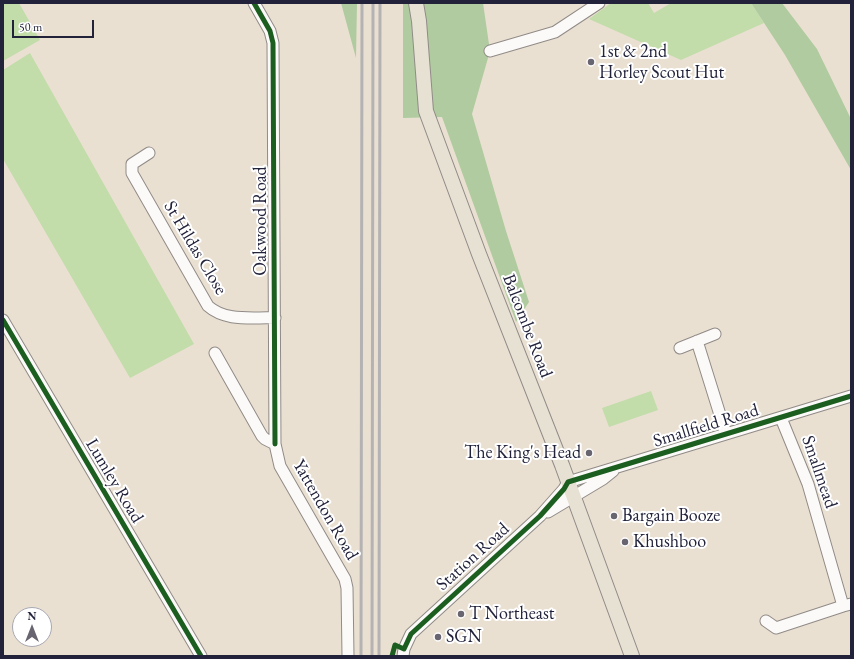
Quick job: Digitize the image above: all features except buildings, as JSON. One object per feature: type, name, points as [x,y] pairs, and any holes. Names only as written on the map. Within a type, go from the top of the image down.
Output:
[{"type":"main road","name":"Balcombe Road","points":[[416,4],[426,111],[479,254],[574,497],[632,656]]},
{"type":"street","name":"Oakwood Road","points":[[254,3],[270,31],[273,43],[275,444]]},
{"type":"street","points":[[490,51],[555,32],[599,3]]},
{"type":"street","name":"St Hildas Close","points":[[149,153],[132,164],[132,173],[208,306],[214,311],[229,317],[275,318]]},
{"type":"street","name":"Lumley Road","points":[[3,320],[201,656]]},
{"type":"street","points":[[680,348],[714,334]]},
{"type":"street","points":[[697,341],[726,434]]},
{"type":"street","name":"Yattendon Road","points":[[215,353],[262,436],[265,440],[275,444],[276,456],[280,466],[347,583],[348,656]]},
{"type":"street","name":"Smallfield Road","points":[[568,482],[851,396]]},
{"type":"street","name":"Smallmead","points":[[766,621],[776,628],[847,605],[808,484],[781,418]]},
{"type":"street","points":[[540,516],[574,497],[606,477],[617,468]]},
{"type":"street","name":"Station Road","points":[[403,656],[404,649],[411,634],[540,516],[564,489],[568,482]]},
{"type":"green space","points":[[3,3],[19,3],[40,40],[3,61]]},
{"type":"green space","points":[[341,3],[357,3],[356,58]]},
{"type":"green space","points":[[403,3],[483,3],[490,51],[472,114],[506,231],[529,302],[516,322],[442,117],[403,118]]},
{"type":"green space","points":[[611,3],[648,3],[654,13],[671,3],[751,3],[764,23],[681,60],[589,19]]},
{"type":"green space","points":[[751,3],[782,3],[817,49],[851,119],[851,170],[785,55]]},
{"type":"green space","points":[[30,53],[194,344],[130,378],[3,159],[3,70]]},
{"type":"green space","points":[[651,391],[658,410],[609,427],[602,408]]},
{"type":"railway","points":[[361,656],[362,3]]},
{"type":"railway","points":[[372,656],[373,3]]},
{"type":"railway","points":[[379,656],[380,3]]},
{"type":"cycle path","points":[[254,3],[270,31],[273,43],[275,444]]},
{"type":"cycle path","points":[[3,320],[201,656]]},
{"type":"cycle path","points":[[392,656],[395,645],[404,649],[411,634],[540,516],[564,489],[568,482],[851,396]]},
{"type":"place","name":"1st & 2nd Horley Scout Hut","points":[[591,62]]},
{"type":"place","name":"The King's Head","points":[[589,453]]},
{"type":"place","name":"Bargain Booze","points":[[614,516]]},
{"type":"place","name":"Khushboo","points":[[625,542]]},
{"type":"place","name":"T Northeast","points":[[461,614]]},
{"type":"place","name":"SGN","points":[[438,637]]}]
